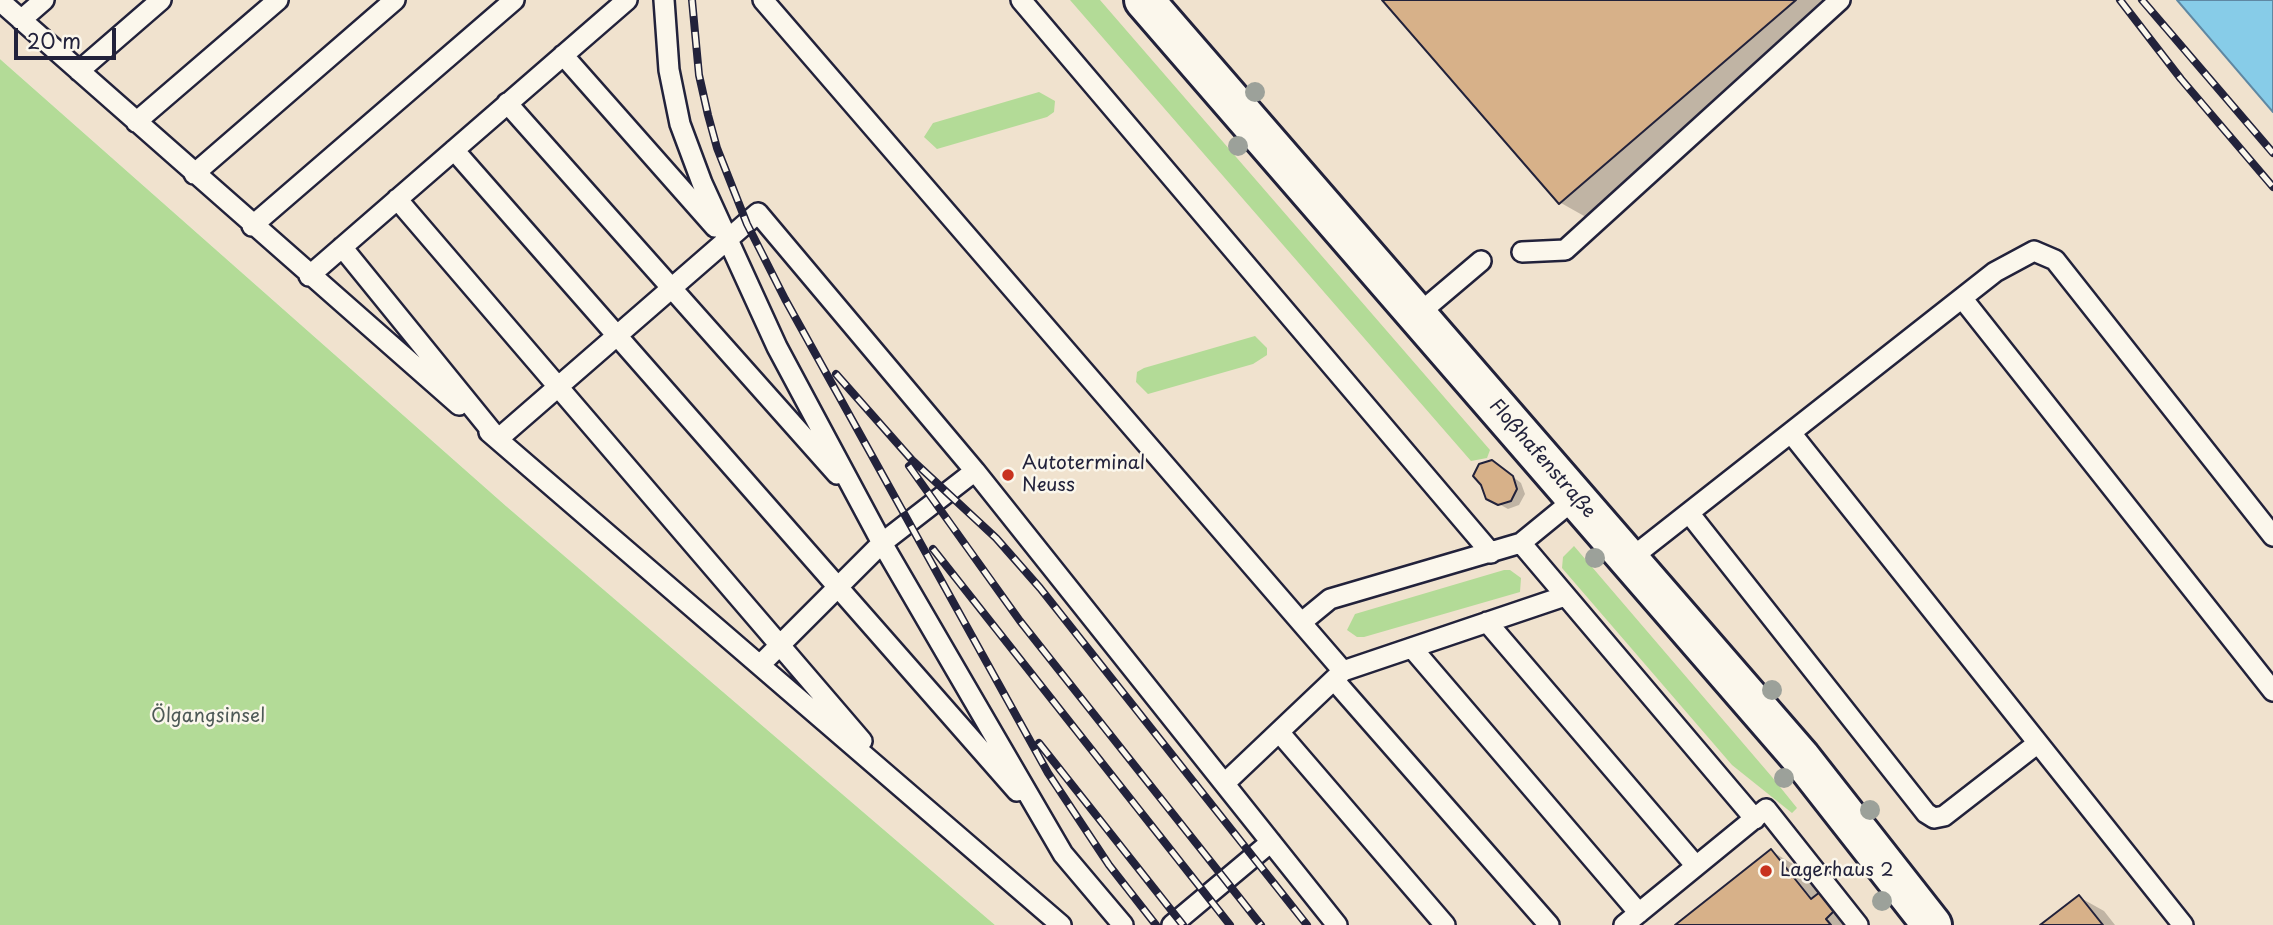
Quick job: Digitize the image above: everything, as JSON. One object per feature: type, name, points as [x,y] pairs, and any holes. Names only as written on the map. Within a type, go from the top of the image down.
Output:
[{"type":"street","name":"Floßhafenstraße","points":[[1144,0],[1801,758],[1932,925]]},
{"type":"lane","points":[[21,20],[44,0]]},
{"type":"lane","points":[[79,71],[161,0]]},
{"type":"lane","points":[[136,122],[278,0]]},
{"type":"lane","points":[[194,174],[395,0]]},
{"type":"lane","points":[[252,226],[514,0]]},
{"type":"lane","points":[[309,276],[626,0]]},
{"type":"lane","points":[[664,0],[669,70],[680,124],[728,241],[777,347],[882,542],[1063,854],[1123,925]]},
{"type":"lane","points":[[763,0],[1302,622],[1339,676],[1549,925]]},
{"type":"lane","points":[[1021,0],[1491,553]]},
{"type":"lane","points":[[1522,252],[1565,250],[1840,0]]},
{"type":"lane","points":[[0,1],[309,276],[1061,925]]},
{"type":"lane","points":[[563,55],[728,241]]},
{"type":"lane","points":[[507,103],[859,498]]},
{"type":"lane","points":[[454,150],[1046,824]]},
{"type":"lane","points":[[397,199],[781,644],[899,785]]},
{"type":"lane","points":[[498,439],[758,213],[975,471],[1337,925]]},
{"type":"lane","points":[[342,247],[498,439]]},
{"type":"lane","points":[[1630,559],[1995,272],[2034,251],[2055,260],[2273,536]]},
{"type":"lane","points":[[1416,316],[1481,261]]},
{"type":"lane","points":[[1962,298],[2273,691]]},
{"type":"lane","points":[[1791,433],[2183,925]]},
{"type":"lane","points":[[760,665],[882,542],[975,471]]},
{"type":"lane","points":[[1302,622],[1330,599],[1521,543],[1576,498]]},
{"type":"lane","points":[[1689,513],[1926,813],[1934,818],[1944,816],[2038,743]]},
{"type":"lane","points":[[1521,543],[1755,819]]},
{"type":"lane","points":[[1224,783],[1339,676],[1565,596]]},
{"type":"lane","points":[[1487,622],[1696,866]]},
{"type":"lane","points":[[1412,648],[1632,919],[1766,809],[1858,925]]},
{"type":"lane","points":[[1279,732],[1445,925]]},
{"type":"lane","points":[[1172,925],[1271,842]]},
{"type":"shaded area","points":[[0,0],[2177,0],[2273,112],[2273,925],[995,925],[506,506],[0,59]]},
{"type":"green space","points":[[1070,0],[1100,0],[1490,450],[1487,458],[1471,461]]},
{"type":"green space","name":"Ölgangsinsel","points":[[0,59],[506,506],[995,925],[0,925]]},
{"type":"green space","points":[[1039,92],[1055,101],[1054,112],[1047,117],[937,149],[924,137],[933,123]]},
{"type":"green space","points":[[1255,336],[1267,348],[1267,355],[1253,364],[1148,394],[1136,382],[1137,372],[1144,368]]},
{"type":"green space","points":[[1574,546],[1772,777],[1797,808],[1792,813],[1732,765],[1562,568],[1563,557]]},
{"type":"green space","points":[[1510,570],[1521,578],[1520,592],[1364,637],[1357,637],[1347,630],[1355,614]]},
{"type":"water","points":[[2177,0],[2273,0],[2273,112]]},
{"type":"building","points":[[1382,0],[1796,0],[1559,204]]},
{"type":"building","points":[[1492,460],[1513,476],[1517,489],[1511,501],[1498,505],[1486,499],[1481,485],[1473,476],[1479,464]]},
{"type":"building","name":"Lagerhaus 2","points":[[1771,849],[1811,899],[1820,892],[1835,910],[1826,919],[1831,925],[1675,925]]},
{"type":"building","points":[[2079,895],[2103,925],[2040,925]]},
{"type":"railway","points":[[692,0],[699,75],[708,115],[717,148],[747,224],[785,299],[1048,773],[1109,865],[1156,925]]},
{"type":"railway","points":[[2120,0],[2181,79],[2273,187]]},
{"type":"railway","points":[[2142,0],[2273,153]]},
{"type":"railway","points":[[836,374],[912,460],[996,538],[1040,588],[1307,925]]},
{"type":"railway","points":[[909,466],[1020,621],[1261,925]]},
{"type":"railway","points":[[933,549],[1230,925]]},
{"type":"railway","points":[[1039,743],[1183,925]]},
{"type":"place","name":"Autoterminal Neuss","points":[[1008,475]]},
{"type":"place","name":"Lagerhaus 2","points":[[1766,871]]}]
